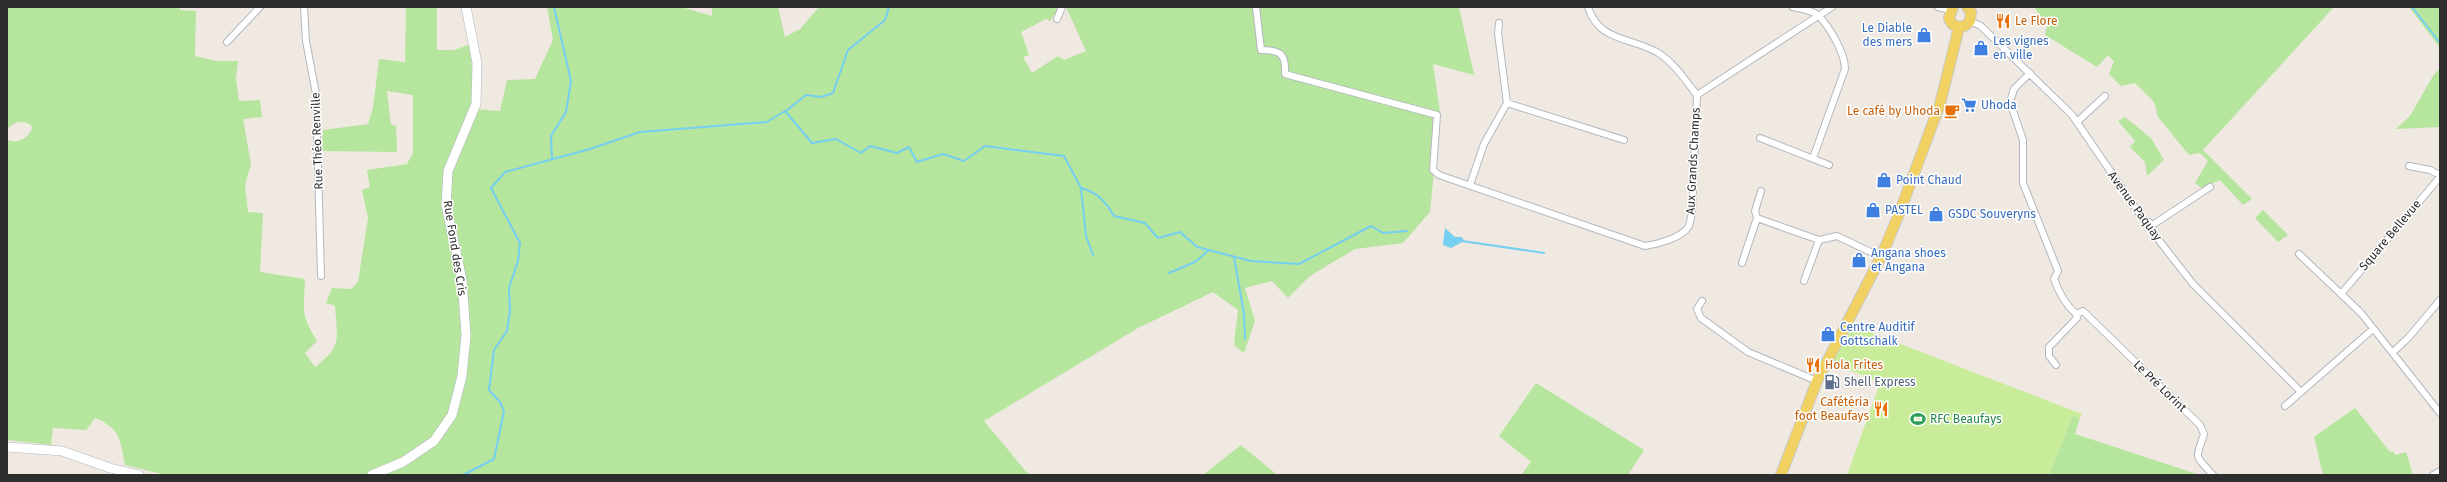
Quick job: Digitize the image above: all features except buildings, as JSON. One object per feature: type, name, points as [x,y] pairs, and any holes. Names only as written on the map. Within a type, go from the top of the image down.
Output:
[{"type":"main road","points":[[1951,9],[1950,21],[1959,27],[1965,26],[1970,21],[1971,12],[1967,7]]},
{"type":"main road","points":[[1780,475],[1817,381],[1881,257],[1940,104],[1959,27]]},
{"type":"street","points":[[227,42],[260,7]]},
{"type":"street","name":"Rue Théo Renville","points":[[304,7],[306,41],[316,94],[321,276]]},
{"type":"street","name":"Rue Fond des Cris","points":[[372,475],[403,462],[434,441],[452,415],[462,376],[466,335],[462,280],[446,204],[448,171],[476,104],[477,63],[466,7]]},
{"type":"street","points":[[1056,19],[1062,7]]},
{"type":"street","name":"Aux Grands Champs","points":[[1256,7],[1261,50],[1276,51],[1282,55],[1286,62],[1286,74],[1437,115],[1433,170],[1439,175],[1645,246],[1654,245],[1680,234],[1688,226],[1692,213],[1697,94],[1832,7]]},
{"type":"street","points":[[1588,7],[1592,19],[1604,31],[1618,38],[1658,52],[1670,61],[1697,94]]},
{"type":"street","points":[[1793,7],[1819,16],[1842,52],[1844,69],[1813,158]]},
{"type":"street","points":[[1938,7],[1951,9]]},
{"type":"street","name":"Avenue Paquay","points":[[1970,21],[1981,26],[2030,73],[2077,122],[2143,219],[2151,226],[2154,234],[2177,266],[2207,300],[2301,392]]},
{"type":"street","points":[[1470,186],[1484,144],[1507,103],[1498,33],[1499,23]]},
{"type":"street","name":"Le Pré Lorint","points":[[2030,73],[2014,89],[2010,102],[2024,140],[2023,182],[2030,206],[2058,271],[2054,280],[2056,285],[2064,301],[2076,314],[2083,311],[2200,425],[2204,434],[2197,450],[2198,456],[2213,475]]},
{"type":"street","points":[[2077,122],[2105,96]]},
{"type":"street","points":[[1507,103],[1624,140]]},
{"type":"street","points":[[1760,138],[1829,165]]},
{"type":"street","points":[[2409,166],[2430,170],[2440,176]]},
{"type":"street","name":"Square Bellevue","points":[[2341,294],[2440,176]]},
{"type":"street","points":[[2151,226],[2210,187]]},
{"type":"street","points":[[1742,263],[1757,218],[1754,210],[1761,191]]},
{"type":"street","points":[[1757,218],[1819,240],[1837,236],[1881,257]]},
{"type":"street","points":[[1804,281],[1819,240]]},
{"type":"street","points":[[2299,254],[2341,294],[2373,329],[2393,352],[2440,413]]},
{"type":"street","points":[[2393,352],[2410,337],[2440,300]]},
{"type":"street","points":[[1702,301],[1697,309],[1701,318],[1748,352],[1817,381]]},
{"type":"street","points":[[2056,365],[2049,356],[2049,348],[2077,318],[2076,314]]},
{"type":"street","points":[[2285,406],[2373,329]]},
{"type":"street","points":[[7,447],[62,451],[113,472],[138,475]]},
{"type":"street","points":[[2433,475],[2440,471]]},
{"type":"green space","points":[[7,7],[180,7],[180,10],[196,11],[195,56],[217,61],[238,61],[236,79],[239,101],[260,100],[262,117],[243,119],[251,164],[245,185],[248,212],[263,213],[260,272],[305,279],[305,318],[317,341],[305,353],[315,367],[330,353],[336,341],[337,326],[335,306],[326,303],[332,288],[351,289],[358,282],[368,218],[362,190],[370,187],[367,170],[407,164],[413,153],[413,95],[387,91],[391,125],[396,126],[397,152],[322,151],[323,130],[368,124],[373,108],[379,59],[405,62],[406,7],[437,7],[437,50],[454,50],[471,44],[473,109],[500,111],[507,80],[535,79],[553,40],[547,7],[681,7],[712,16],[712,7],[778,7],[785,37],[800,29],[819,7],[1060,7],[1050,21],[1046,19],[1021,32],[1029,55],[1023,57],[1032,73],[1058,56],[1064,60],[1086,51],[1066,7],[1459,7],[1474,75],[1433,64],[1440,112],[1430,212],[1403,243],[1355,249],[1310,276],[1288,298],[1272,281],[1245,288],[1255,321],[1244,353],[1234,345],[1238,310],[1213,292],[1138,328],[984,421],[1029,475],[166,475],[125,465],[122,448],[115,431],[104,422],[95,418],[86,430],[53,428],[51,445],[7,440],[7,140],[22,140],[28,136],[32,129],[31,125],[27,123],[18,122],[7,129]]},
{"type":"green space","points":[[2034,7],[2334,7],[2203,150],[2252,199],[2243,205],[2220,180],[2202,188],[2195,183],[2208,161],[2200,153],[2189,155],[2158,117],[2154,102],[2135,83],[2121,86],[2109,74],[2114,61],[2108,55],[2097,67],[2045,35],[2047,25]]},
{"type":"green space","points":[[2409,7],[2440,7],[2440,48]]},
{"type":"green space","points":[[2440,68],[2440,127],[2396,129],[2410,116],[2433,76]]},
{"type":"green space","points":[[2125,117],[2151,138],[2164,160],[2147,176],[2145,162],[2130,147],[2135,141],[2118,121]]},
{"type":"green space","points":[[2263,210],[2288,235],[2278,242],[2255,218]]},
{"type":"green space","points":[[1851,325],[2082,414],[2080,418],[2073,415],[2049,475],[1847,475],[1880,383],[1831,362]]},
{"type":"green space","points":[[1536,383],[1644,450],[1628,475],[1521,475],[1531,462],[1499,436]]},
{"type":"green space","points":[[2355,408],[2390,452],[2393,451],[2395,455],[2406,452],[2413,475],[2323,475],[2314,437]]},
{"type":"green space","points":[[2073,415],[2080,418],[2075,434],[2200,475],[2049,475]]},
{"type":"green space","points":[[1241,445],[1276,474],[1203,475]]},
{"type":"water","points":[[1445,228],[1455,237],[1462,237],[1464,241],[1451,248],[1443,245]]},
{"type":"waterway","points":[[552,159],[551,136],[566,112],[571,81],[554,7]]},
{"type":"waterway","points":[[786,111],[806,95],[821,97],[833,93],[848,50],[885,20],[889,7]]},
{"type":"waterway","points":[[2412,7],[2440,43]]},
{"type":"waterway","points":[[463,475],[494,459],[504,411],[500,402],[489,390],[494,350],[507,331],[510,311],[509,288],[518,261],[520,243],[491,188],[505,172],[590,149],[640,132],[767,122],[785,111],[812,143],[836,139],[861,153],[870,146],[897,153],[909,147],[917,162],[943,154],[964,161],[985,146],[1064,156],[1081,188],[1092,192],[1100,198],[1108,206],[1114,216],[1145,223],[1158,238],[1180,232],[1197,247],[1251,261],[1299,264],[1371,226],[1383,233],[1407,231]]},
{"type":"waterway","points":[[1081,188],[1086,236],[1093,255]]},
{"type":"waterway","points":[[1462,241],[1544,253]]},
{"type":"waterway","points":[[1169,273],[1195,262],[1209,250]]},
{"type":"waterway","points":[[1234,257],[1244,314],[1245,339]]},
{"type":"place","name":"Le Flore","points":[[2003,21]]},
{"type":"place","name":"Le Diable des mers","points":[[1924,35]]},
{"type":"place","name":"Les vignes en ville","points":[[1981,48]]},
{"type":"place","name":"Uhoda","points":[[1969,105]]},
{"type":"place","name":"Le café by Uhoda","points":[[1952,111]]},
{"type":"place","name":"Point Chaud","points":[[1884,180]]},
{"type":"place","name":"PASTEL","points":[[1873,210]]},
{"type":"place","name":"GSDC Souveryns","points":[[1936,214]]},
{"type":"place","name":"Angana shoes et Angana","points":[[1859,260]]},
{"type":"place","name":"Centre Auditif Gottschalk","points":[[1828,334]]},
{"type":"place","name":"Hola Frites","points":[[1813,365]]},
{"type":"place","name":"Shell Express","points":[[1832,382]]},
{"type":"place","name":"Cafétéria foot Beaufays","points":[[1881,409]]},
{"type":"place","name":"RFC Beaufays","points":[[1918,419]]}]
